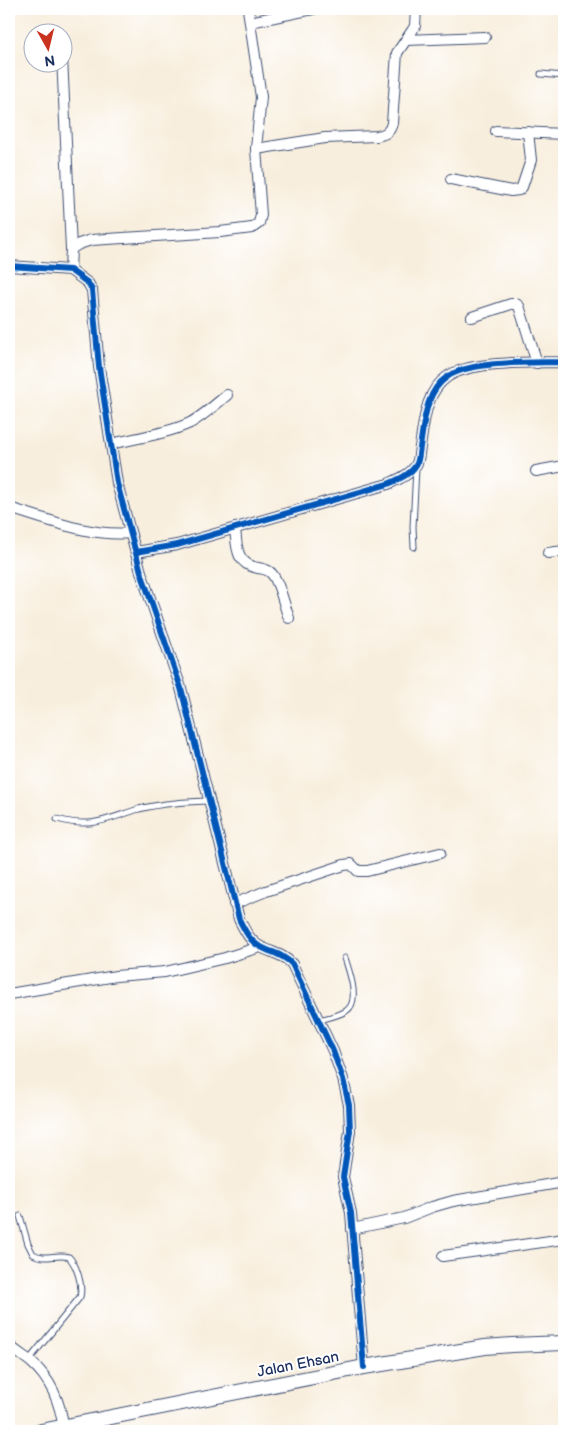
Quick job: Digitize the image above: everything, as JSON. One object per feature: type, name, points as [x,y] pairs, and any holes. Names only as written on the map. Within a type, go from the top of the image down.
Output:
[{"type":"main road","name":"Jalan Ehsan","points":[[41,1431],[64,1429],[364,1367],[485,1347],[564,1343]]},
{"type":"street","points":[[71,249],[90,240],[220,232],[252,228],[258,223],[261,215],[256,149],[262,97],[248,9]]},
{"type":"street","points":[[250,22],[313,9]]},
{"type":"street","points":[[256,149],[324,138],[386,134],[390,130],[392,122],[397,53],[414,26],[416,9]]},
{"type":"street","points":[[406,40],[485,37]]},
{"type":"street","points":[[63,72],[71,249],[70,270]]},
{"type":"street","points":[[496,131],[564,134]]},
{"type":"street","points":[[451,179],[511,191],[519,190],[522,187],[531,160],[528,132]]},
{"type":"street","points":[[9,266],[70,270],[88,283],[92,290],[99,367],[117,483],[130,533],[181,688],[234,904],[245,931],[260,947],[280,954],[292,964],[319,1020],[341,1074],[349,1105],[350,1131],[343,1177],[351,1213],[364,1367]]},
{"type":"street","points":[[472,317],[511,304],[519,306],[536,363]]},
{"type":"street","points":[[136,552],[177,545],[401,479],[417,465],[429,400],[436,388],[447,376],[461,370],[482,366],[564,362]]},
{"type":"street","points":[[111,444],[189,423],[227,395]]},
{"type":"street","points":[[536,471],[564,466]]},
{"type":"street","points":[[9,508],[99,533],[130,533]]},
{"type":"street","points":[[235,528],[241,560],[249,566],[266,569],[271,572],[275,578],[289,618]]},
{"type":"street","points":[[548,553],[564,552]]},
{"type":"street","points":[[234,904],[266,891],[344,865],[351,864],[358,871],[367,871],[440,853]]},
{"type":"street","points":[[9,994],[116,976],[165,972],[225,958],[260,947]]},
{"type":"street","points":[[352,1229],[404,1218],[454,1201],[564,1182]]},
{"type":"street","points":[[443,1256],[564,1239]]},
{"type":"street","points":[[9,1345],[40,1370],[51,1385],[61,1409],[64,1429]]},
{"type":"lane","points":[[541,74],[564,76]]},
{"type":"lane","points":[[414,547],[417,465]]},
{"type":"lane","points":[[57,819],[87,824],[101,822],[140,809],[184,802],[208,801]]},
{"type":"lane","points":[[319,1020],[346,1011],[352,1004],[351,980],[345,958]]},
{"type":"lane","points":[[20,1216],[33,1254],[43,1258],[69,1257],[81,1287],[80,1297],[29,1360]]},
{"type":"cycle path","points":[[9,266],[70,270],[88,283],[92,290],[99,367],[117,483],[141,572],[181,688],[239,919],[248,935],[257,945],[285,958],[292,964],[333,1051],[343,1079],[349,1105],[350,1131],[343,1177],[351,1213],[364,1367]]},
{"type":"cycle path","points":[[136,552],[177,545],[388,484],[407,474],[417,463],[424,418],[430,399],[440,383],[447,377],[457,372],[486,365],[564,362]]}]
